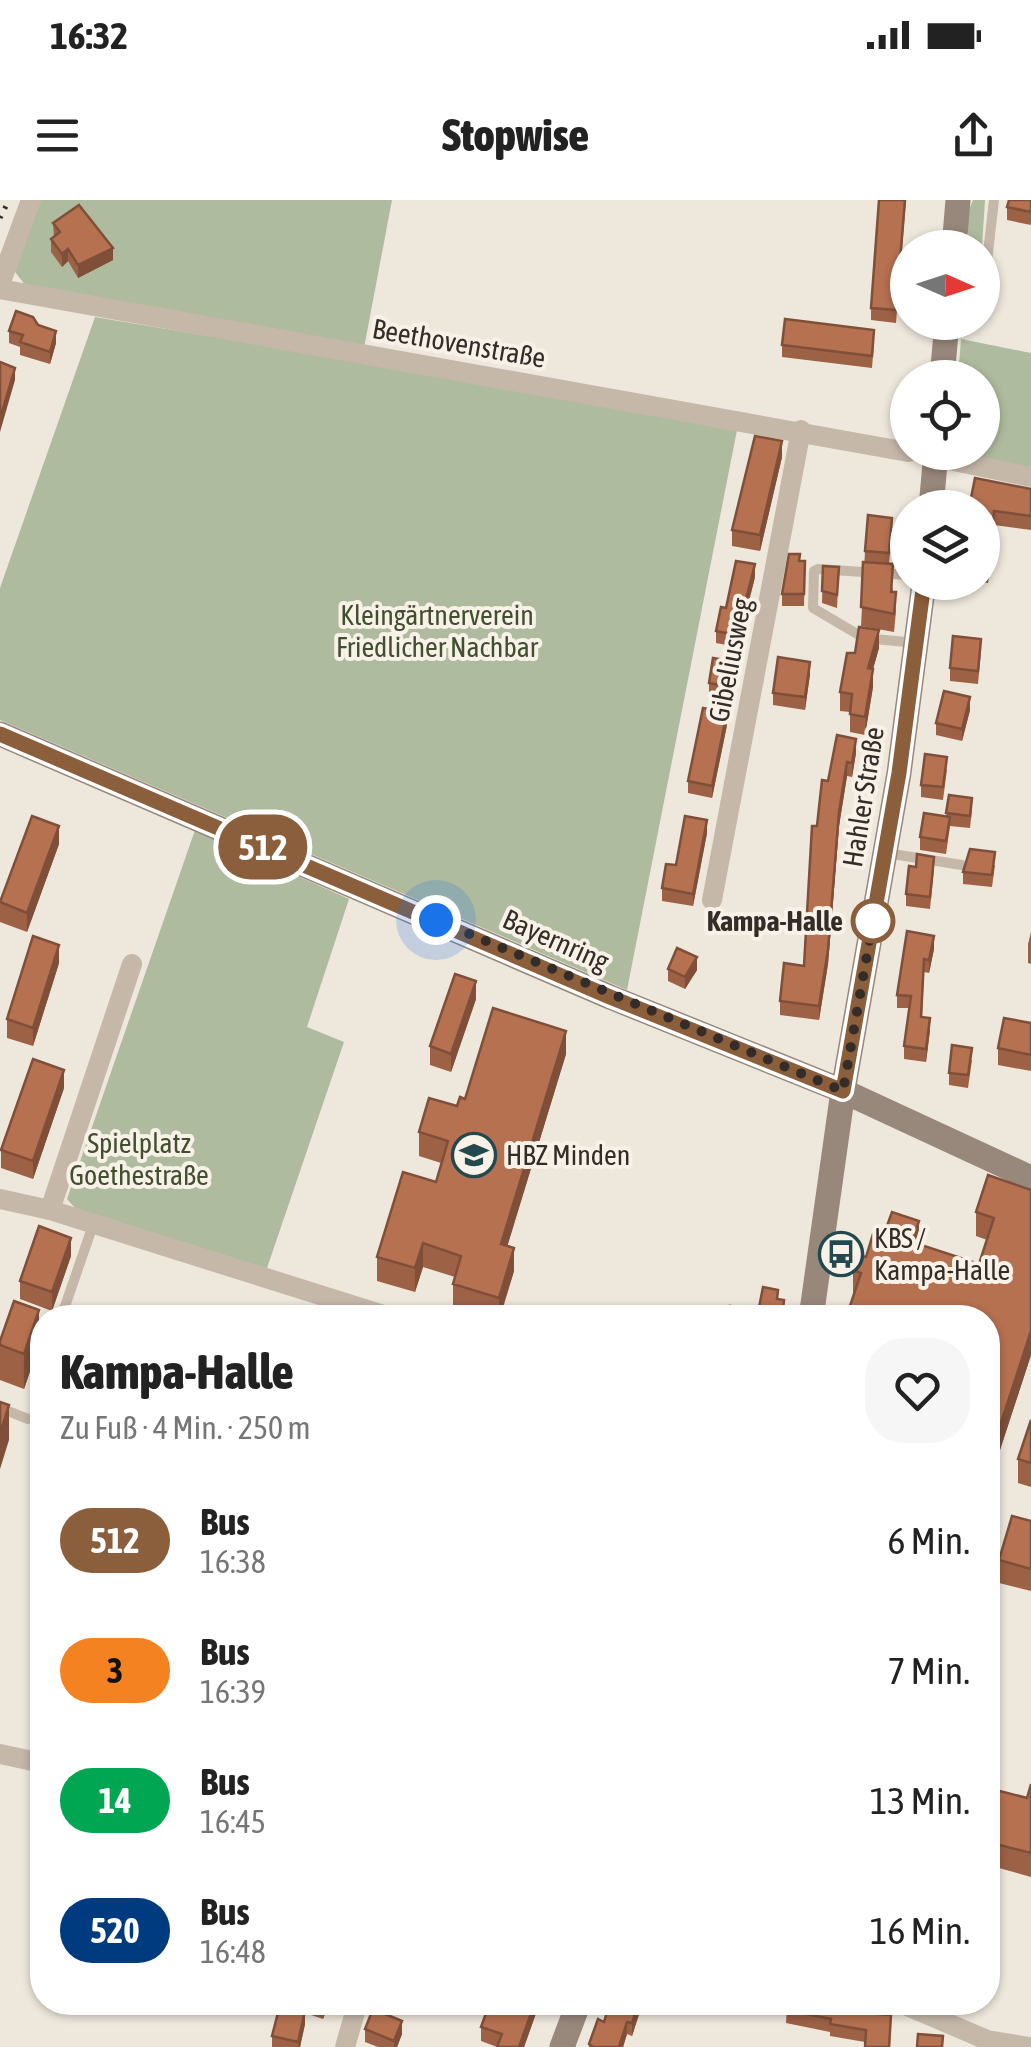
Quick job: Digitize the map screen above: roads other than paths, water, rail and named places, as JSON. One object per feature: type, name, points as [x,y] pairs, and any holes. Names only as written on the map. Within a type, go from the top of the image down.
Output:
[{"type":"street","points":[[0,287],[30,200]]},
{"type":"street","points":[[956,230],[958,200]]},
{"type":"street","name":"Beethovenstraße","points":[[0,287],[890,447]]},
{"type":"street","name":"Gibeliusweg","points":[[712,900],[801,430]]},
{"type":"street","name":"Beethovenstraße","points":[[1000,470],[1031,477]]},
{"type":"street","name":"Hahler Straße","points":[[813,1305],[922,600]]},
{"type":"street","name":"Bayernring","points":[[0,734],[622,1002],[843,1091],[1031,1178]]},
{"type":"street","points":[[50,1210],[132,964]]},
{"type":"street","points":[[0,1199],[50,1210],[352,1305]]},
{"type":"street","points":[[0,1754],[30,1760]]},
{"type":"street","points":[[346,2047],[355,2015]]},
{"type":"street","points":[[562,2047],[574,2015]]},
{"type":"street","points":[[928,2015],[987,2040],[1029,2047]]},
{"type":"lane","points":[[991,230],[994,200]]},
{"type":"lane","points":[[890,574],[814,571],[813,608],[852,633],[917,644]]},
{"type":"lane","points":[[885,853],[962,865]]},
{"type":"lane","points":[[65,1305],[93,1224]]},
{"type":"lane","points":[[0,1408],[28,1418]]},
{"type":"railway","points":[[0,218],[9,200]]},
{"type":"place","name":"Kampa-Halle","points":[[873,921]]},
{"type":"place","name":"HBZ Minden","points":[[474,1155]]},
{"type":"place","name":"KBS / Kampa-Halle","points":[[841,1254]]},
{"type":"park label","name":"Kleingärtnerverein Friedlicher Nachbar","points":[[437,631]]},
{"type":"park label","name":"Spielplatz Goethestraße","points":[[139,1159]]}]
